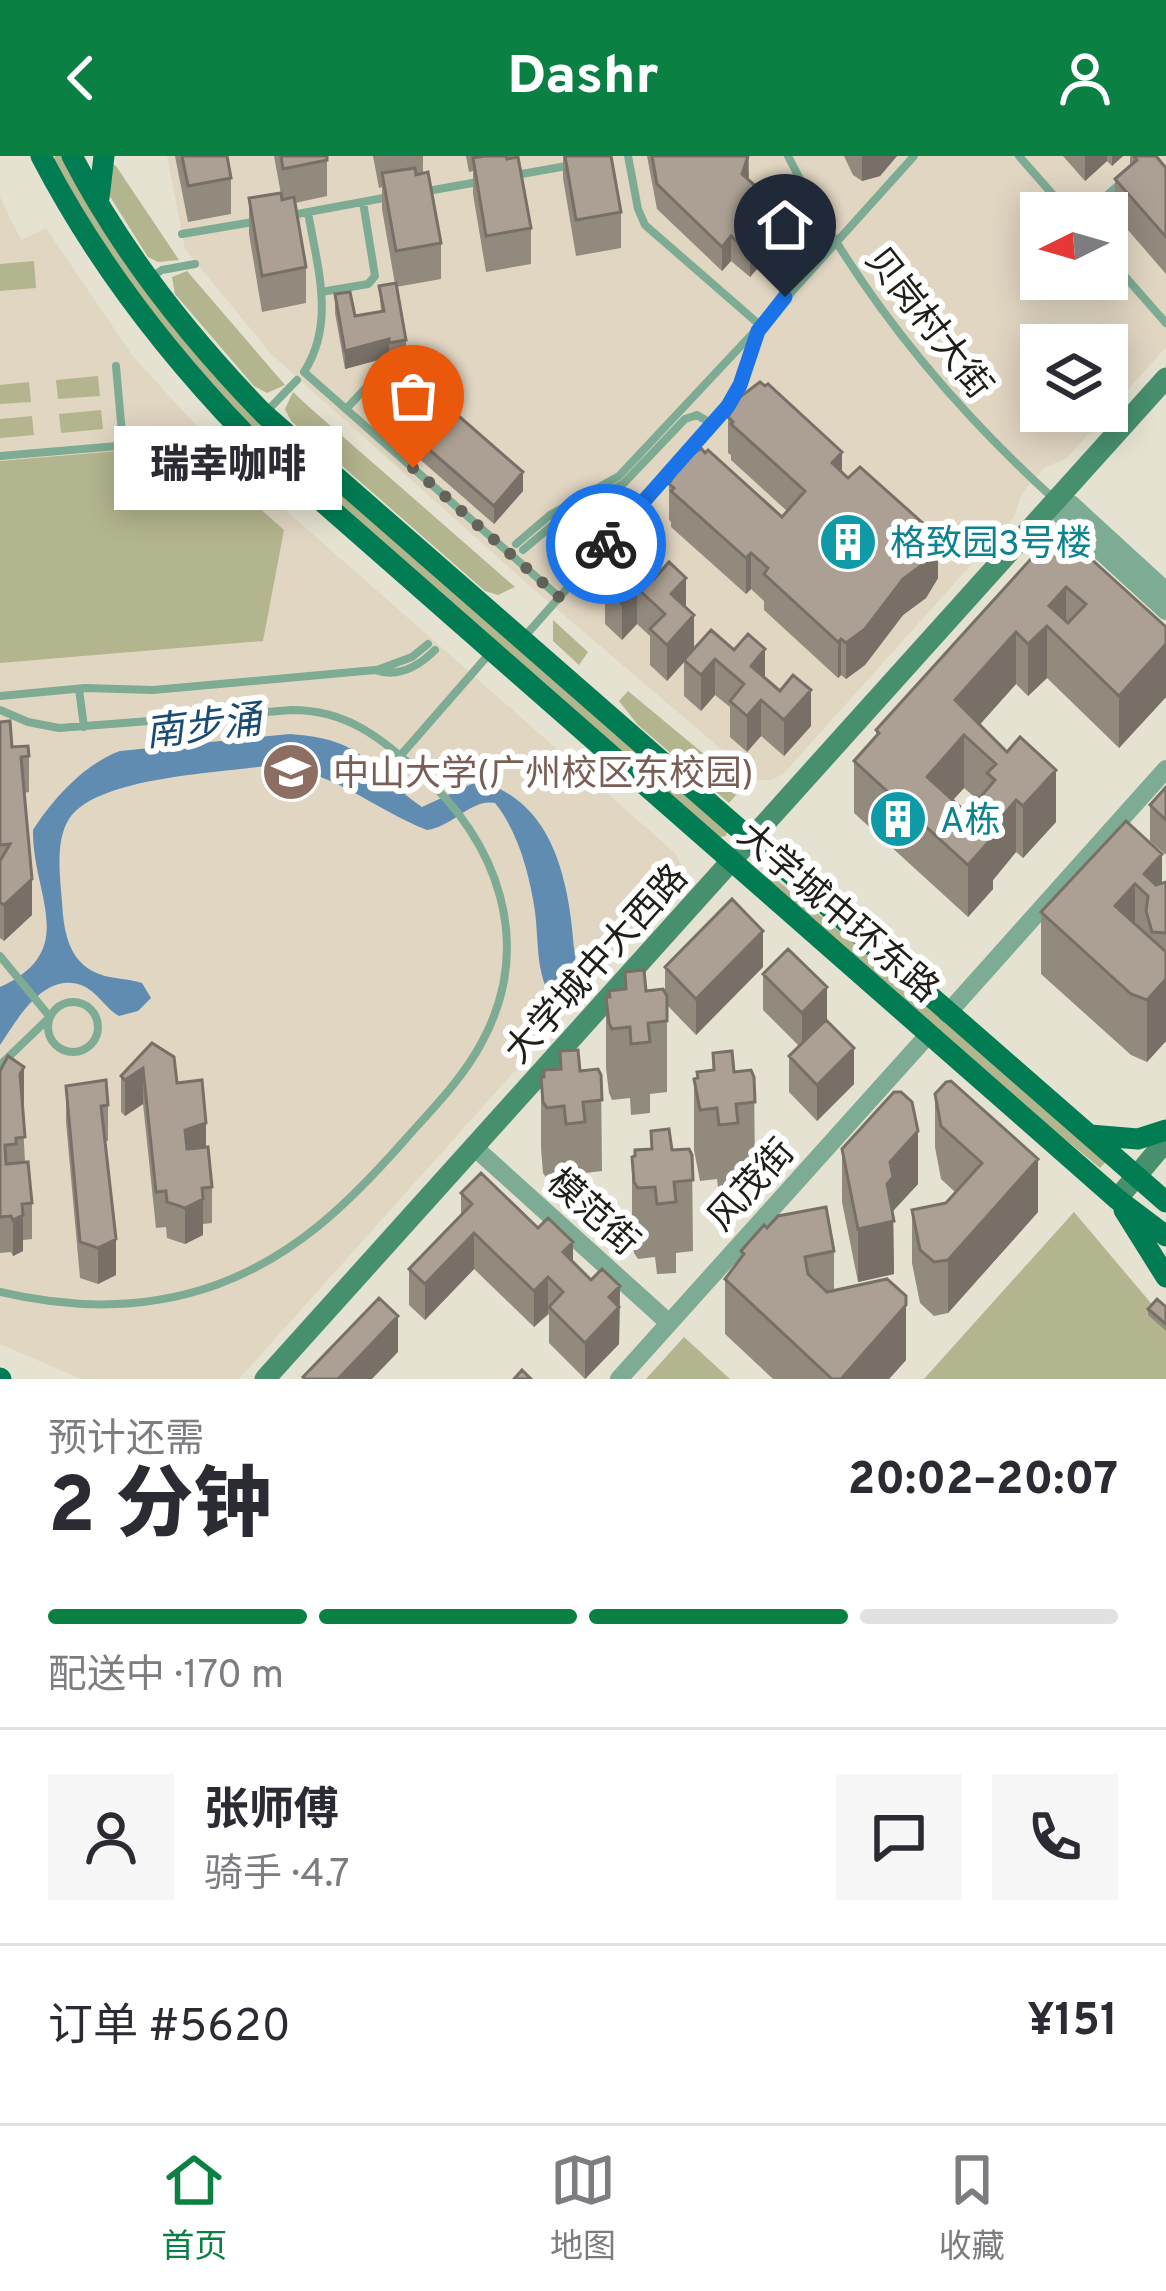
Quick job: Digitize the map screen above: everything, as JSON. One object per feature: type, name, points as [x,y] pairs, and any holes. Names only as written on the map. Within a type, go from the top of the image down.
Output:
[{"type":"main road","name":"大学城中环东路","points":[[41,156],[93,247],[178,363],[255,444],[1166,1236]]},
{"type":"main road","name":"大学城中环东路","points":[[73,156],[148,279],[199,345],[265,414],[1166,1202]]},
{"type":"main road","points":[[100,205],[98,182],[104,156]]},
{"type":"main road","name":"大学城中大西路","points":[[1063,506],[1166,378]]},
{"type":"main road","name":"大学城中大西路","points":[[265,1379],[1166,398]]},
{"type":"main road","points":[[1087,1132],[1129,1139],[1166,1130]]},
{"type":"main road","points":[[1166,1142],[1118,1199],[1166,1277]]},
{"type":"main road","name":"大学城中大西路","points":[[283,1379],[479,1151]]},
{"type":"street","points":[[1063,506],[1166,591]]},
{"type":"street","points":[[1063,506],[1166,610]]},
{"type":"street","points":[[947,1014],[1166,770]]},
{"type":"street","name":"风茂街","points":[[619,1379],[929,1034]]},
{"type":"street","name":"模范街","points":[[479,1151],[669,1324]]},
{"type":"lane","points":[[628,156],[645,225],[760,326]]},
{"type":"lane","name":"贝岗村大街","points":[[788,156],[835,241],[936,380],[1000,450],[1063,506]]},
{"type":"lane","points":[[712,424],[697,415],[685,419],[624,483],[519,548],[542,520],[619,476],[914,156]]},
{"type":"lane","points":[[1019,156],[1051,192]]},
{"type":"lane","points":[[504,177],[574,164]]},
{"type":"lane","points":[[1111,192],[1132,173]]},
{"type":"lane","points":[[287,216],[481,181]]},
{"type":"lane","points":[[322,292],[373,280],[376,272],[363,202]]},
{"type":"lane","points":[[308,212],[322,292],[321,333],[304,372],[559,597]]},
{"type":"lane","points":[[182,235],[266,220]]},
{"type":"lane","points":[[148,279],[167,269],[195,264]]},
{"type":"lane","points":[[1128,280],[1166,323]]},
{"type":"lane","points":[[521,640],[736,393],[760,326]]},
{"type":"lane","points":[[116,366],[123,446]]},
{"type":"lane","points":[[346,409],[377,376]]},
{"type":"lane","points":[[265,414],[297,380]]},
{"type":"lane","points":[[0,456],[123,446],[155,438]]},
{"type":"lane","points":[[0,695],[153,690],[375,670],[386,674],[401,671],[431,647]]},
{"type":"lane","points":[[400,755],[491,652]]},
{"type":"lane","points":[[79,689],[84,728]]},
{"type":"lane","points":[[0,710],[46,726],[84,728],[310,710],[356,722],[400,755],[462,814],[487,855],[503,908],[506,966],[497,1009],[466,1070],[357,1194],[279,1256],[188,1294],[143,1302],[88,1305],[0,1292]]},
{"type":"lane","points":[[0,956],[50,1017],[50,1036],[63,1051],[82,1051],[97,1037],[97,1018],[83,1004],[64,1004],[50,1017],[0,1065]]},
{"type":"shaded area","name":"中山大学(广州校区东校园)","points":[[167,156],[1166,156],[1166,347],[1128,390],[1128,324],[1020,324],[1020,432],[1090,432],[1066,459],[1045,467],[1022,493],[1014,517],[784,773],[772,780],[757,780],[522,579],[272,355],[185,249]]},
{"type":"shaded area","name":"中山大学(广州校区东校园)","points":[[0,197],[21,240],[46,228],[132,355],[224,456],[675,853],[683,867],[676,891],[239,1379],[81,1379],[0,1344]]},
{"type":"green space","points":[[55,156],[64,156],[168,317],[727,832],[726,836],[720,837],[591,729],[249,426],[140,301],[53,162]]},
{"type":"green space","points":[[107,161],[116,166],[179,260],[158,262],[148,257],[109,195]]},
{"type":"green space","points":[[34,261],[36,288],[0,291],[0,264]]},
{"type":"green space","points":[[187,271],[285,385],[267,393],[254,386],[175,294],[172,277]]},
{"type":"green space","points":[[98,376],[100,396],[58,399],[56,380]]},
{"type":"green space","points":[[29,382],[31,402],[0,404],[0,385]]},
{"type":"green space","points":[[293,392],[515,587],[498,595],[485,591],[291,421],[285,409]]},
{"type":"green space","points":[[101,410],[103,429],[61,433],[59,414]]},
{"type":"green space","points":[[32,416],[34,435],[0,438],[0,419]]},
{"type":"green space","points":[[189,445],[284,530],[263,641],[0,663],[0,461]]},
{"type":"green space","points":[[553,620],[588,652],[579,665],[553,641]]},
{"type":"green space","points":[[628,691],[740,784],[729,803],[638,725],[619,701]]},
{"type":"green space","points":[[766,871],[1106,1162],[1100,1168],[991,1078],[763,875]]},
{"type":"green space","points":[[1074,1212],[1166,1321],[1166,1379],[924,1379]]},
{"type":"green space","points":[[684,1337],[730,1379],[646,1379]]},
{"type":"water","points":[[290,734],[352,749],[422,807],[478,781],[504,791],[524,806],[553,847],[568,897],[577,976],[571,1002],[557,1004],[545,984],[526,869],[495,803],[478,805],[427,830],[329,780],[265,766],[131,786],[83,805],[69,819],[60,848],[60,870],[64,926],[71,947],[83,965],[105,976],[142,983],[151,998],[138,1011],[119,1016],[81,985],[55,985],[33,1001],[0,1045],[0,987],[25,972],[46,938],[33,830],[60,795],[94,764],[120,751]]},
{"type":"building","points":[[182,156],[227,156],[231,178],[188,186]]},
{"type":"building","points":[[281,156],[327,156],[327,160],[283,169]]},
{"type":"building","points":[[565,156],[611,156],[621,212],[576,220]]},
{"type":"building","points":[[652,156],[748,156],[742,174],[786,213],[778,222],[787,230],[767,253],[757,244],[750,253],[731,236],[722,247],[657,184]]},
{"type":"building","points":[[1134,156],[1156,156],[1166,168],[1166,237],[1115,179],[1137,160]]},
{"type":"building","points":[[518,157],[531,228],[486,236],[473,158]]},
{"type":"building","points":[[415,168],[416,175],[428,172],[441,243],[396,251],[382,173]]},
{"type":"building","points":[[281,193],[282,200],[294,197],[306,267],[262,276],[249,198]]},
{"type":"building","points":[[396,283],[406,340],[389,343],[389,339],[345,351],[335,294],[350,292],[355,316],[384,311],[379,286]]},
{"type":"building","points":[[406,370],[523,472],[494,506],[377,404]]},
{"type":"building","name":"格致园3号楼","points":[[760,382],[768,384],[842,452],[832,463],[848,478],[860,467],[935,534],[932,537],[938,542],[926,562],[903,579],[865,629],[846,643],[838,642],[764,574],[768,568],[751,553],[746,558],[671,491],[674,488],[669,484],[682,462],[701,448],[782,517],[805,491],[728,417],[740,397]]},
{"type":"building","points":[[623,522],[640,537],[626,553],[654,579],[669,562],[686,578],[671,594],[694,615],[667,645],[650,629],[665,614],[637,588],[622,604],[605,588],[619,573],[597,552]]},
{"type":"building","points":[[1058,529],[1166,627],[1166,644],[1119,696],[1047,626],[1028,644],[1016,632],[955,700],[1007,752],[1020,737],[1056,770],[1023,806],[1016,800],[968,865],[854,761],[879,733],[876,730]],"holes":[[[1066,587],[1086,604],[1068,623],[1049,606]],[[964,735],[996,764],[987,773],[995,780],[967,813],[927,777]]]},
{"type":"building","points":[[711,630],[734,650],[748,634],[765,649],[751,666],[780,691],[793,675],[811,690],[784,720],[761,700],[747,716],[730,701],[744,684],[715,659],[701,675],[684,660]]},
{"type":"building","points":[[10,721],[12,747],[28,746],[29,756],[21,757],[32,879],[4,905],[0,902],[0,861],[10,844],[0,845],[0,722]]},
{"type":"building","points":[[1166,787],[1166,820],[1150,805]]},
{"type":"building","points":[[1126,821],[1162,854],[1144,874],[1156,885],[1166,882],[1166,933],[1152,932],[1146,911],[1148,896],[1135,884],[1115,906],[1166,952],[1166,979],[1147,1000],[1131,994],[1041,912]]},
{"type":"building","points":[[732,899],[763,931],[696,999],[665,967]]},
{"type":"building","points":[[788,949],[827,987],[802,1013],[763,974]]},
{"type":"building","points":[[644,970],[646,991],[663,989],[667,996],[667,1021],[648,1023],[650,1042],[631,1044],[630,1027],[612,1029],[606,997],[609,991],[626,989],[625,972]]},
{"type":"building","points":[[826,1020],[854,1048],[817,1085],[789,1056]]},
{"type":"building","points":[[152,1043],[174,1057],[177,1083],[202,1080],[206,1123],[185,1130],[187,1149],[208,1147],[212,1187],[202,1188],[203,1199],[185,1208],[167,1202],[166,1191],[156,1192],[143,1068],[125,1080],[121,1076]]},
{"type":"building","points":[[578,1050],[580,1071],[598,1069],[601,1075],[602,1100],[583,1102],[585,1122],[566,1124],[564,1106],[547,1108],[543,1102],[541,1077],[544,1070],[561,1069],[560,1051]]},
{"type":"building","points":[[732,1051],[734,1072],[751,1070],[755,1102],[736,1104],[738,1123],[719,1125],[717,1108],[700,1110],[694,1079],[697,1072],[714,1070],[713,1053]]},
{"type":"building","points":[[8,1056],[24,1067],[20,1074],[25,1137],[5,1145],[6,1164],[28,1162],[32,1203],[22,1204],[23,1215],[13,1220],[0,1217],[0,1071]]},
{"type":"building","points":[[106,1080],[108,1105],[101,1106],[116,1239],[98,1248],[80,1242],[66,1086]]},
{"type":"building","points":[[951,1081],[1038,1159],[948,1260],[934,1262],[920,1250],[912,1210],[946,1203],[982,1163],[941,1126],[935,1094]]},
{"type":"building","points":[[894,1092],[912,1102],[918,1131],[890,1162],[893,1177],[887,1184],[894,1221],[858,1229],[842,1149]]},
{"type":"building","points":[[669,1129],[672,1150],[689,1149],[692,1155],[693,1180],[674,1182],[676,1202],[657,1204],[655,1187],[638,1188],[634,1182],[632,1157],[635,1150],[652,1149],[651,1131]]},
{"type":"building","points":[[481,1173],[538,1228],[548,1218],[573,1242],[563,1252],[591,1280],[602,1269],[620,1286],[609,1297],[619,1307],[585,1343],[549,1307],[563,1292],[548,1277],[534,1291],[474,1233],[425,1284],[409,1269],[472,1204],[461,1193]]},
{"type":"building","points":[[826,1207],[834,1251],[805,1257],[808,1274],[827,1292],[887,1279],[906,1296],[906,1305],[841,1379],[832,1379],[725,1279],[764,1225],[767,1228],[778,1216]]},
{"type":"building","points":[[379,1298],[398,1316],[340,1379],[305,1379],[303,1377]]},
{"type":"building","points":[[1157,1299],[1166,1307],[1166,1324],[1148,1309]]},
{"type":"way so far","points":[[413,468],[559,597],[606,544]]},
{"type":"place","name":"瑞幸咖啡","points":[[413,468]]},
{"type":"place","name":"格致园3号楼","points":[[848,542]]},
{"type":"place","name":"中山大学(广州校区东校园)","points":[[291,772]]},
{"type":"place","name":"A栋","points":[[898,819]]},
{"type":"route","points":[[606,544],[728,406],[760,326],[785,297]]},
{"type":"water label","name":"南步涌","points":[[203,725]]}]
